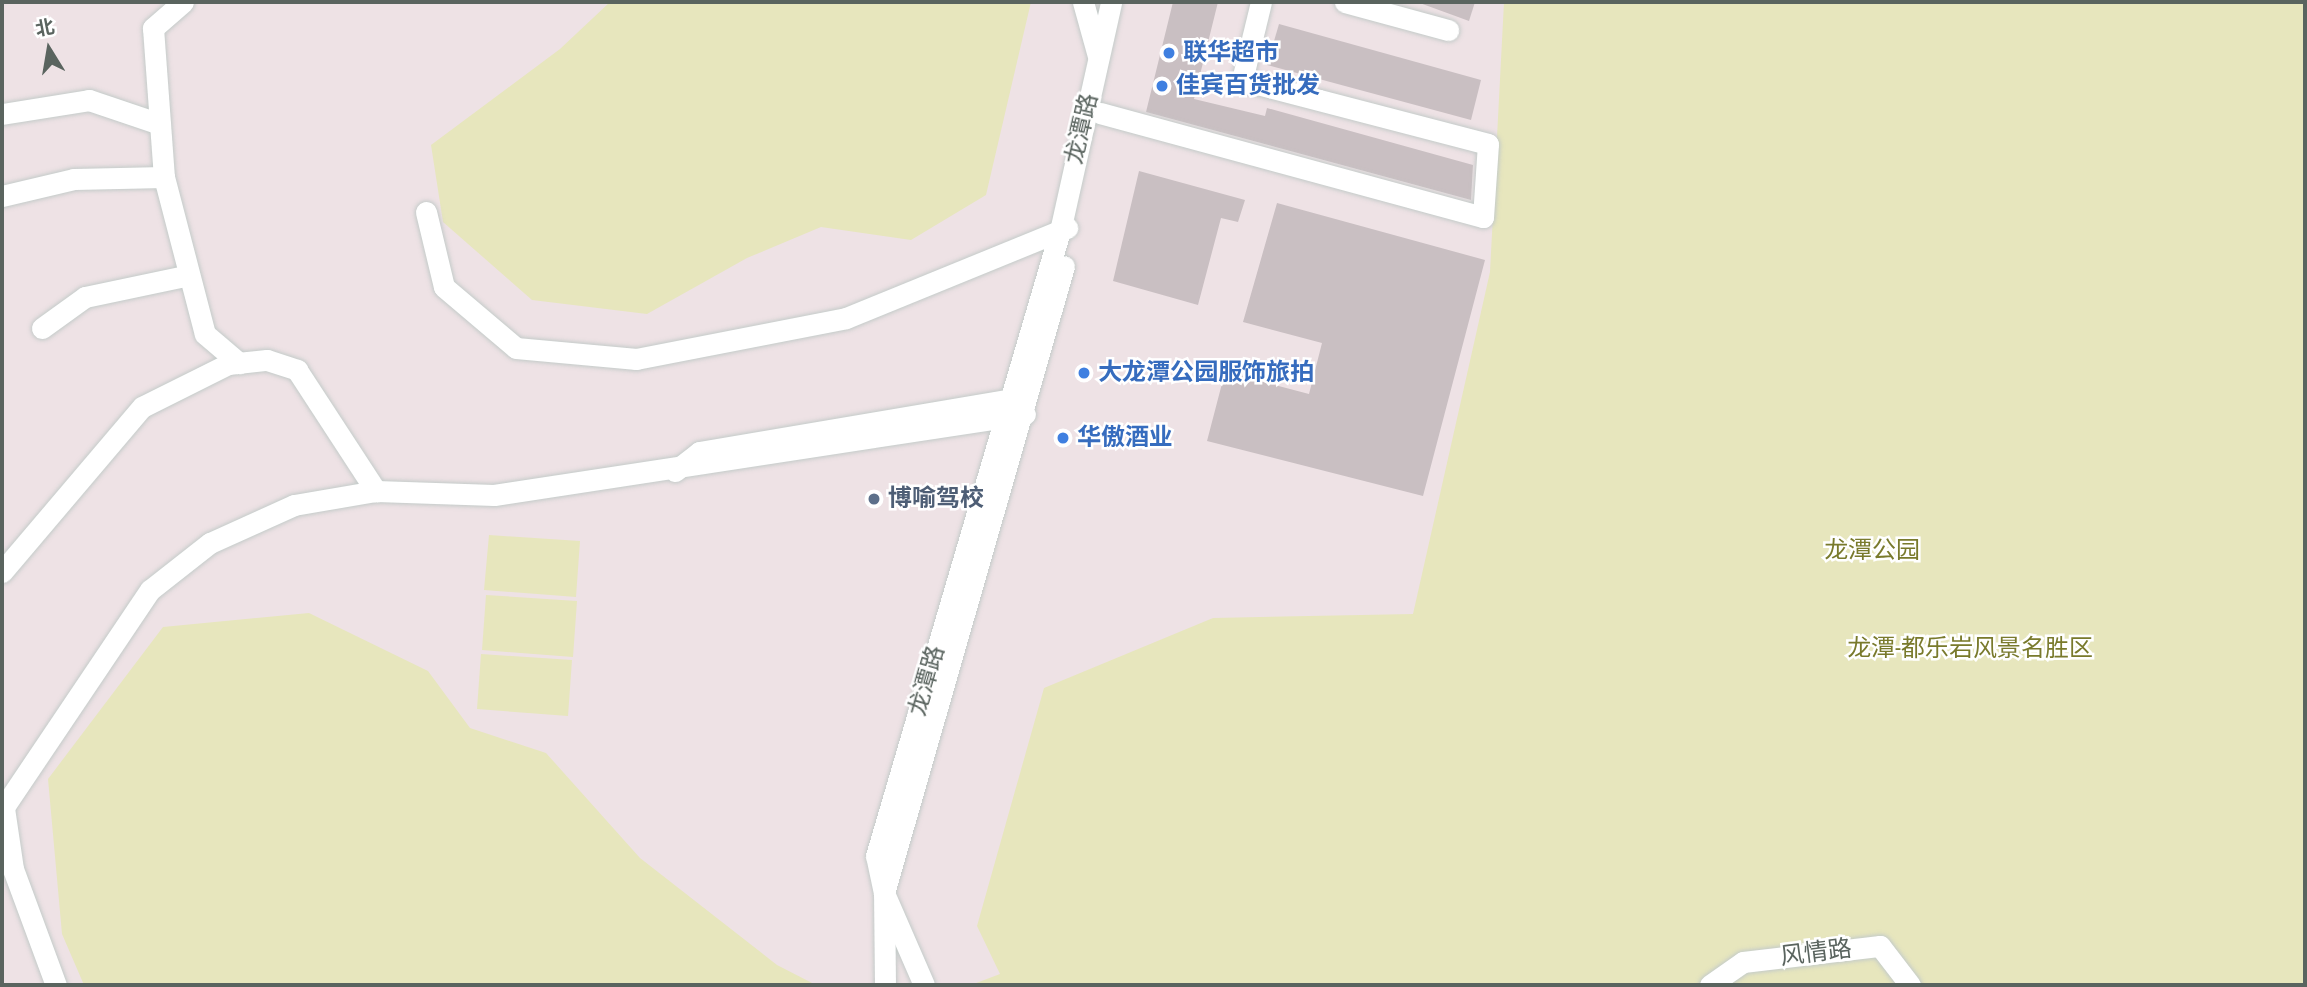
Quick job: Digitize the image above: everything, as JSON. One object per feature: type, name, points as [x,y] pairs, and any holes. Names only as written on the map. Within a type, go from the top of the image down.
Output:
[{"type":"street","points":[[183,2],[152,28],[164,177],[174,195],[185,276],[205,334],[239,363]]},
{"type":"street","points":[[1083,2],[1098,58]]},
{"type":"street","name":"龙潭路","points":[[1068,228],[1098,58],[1111,2]]},
{"type":"street","name":"龙潭路","points":[[924,985],[884,893],[876,856],[1017,407],[1100,113],[1125,2]]},
{"type":"street","points":[[1100,113],[1483,217],[1488,144],[1242,79],[1261,2]]},
{"type":"street","points":[[1345,2],[1448,30]]},
{"type":"street","points":[[2,114],[89,100],[160,124]]},
{"type":"street","points":[[2,196],[74,179],[164,177]]},
{"type":"street","points":[[426,212],[444,287],[516,348],[636,359],[846,318],[1068,228]]},
{"type":"street","points":[[42,328],[85,297],[185,276]]},
{"type":"street","points":[[2,572],[142,407],[239,363],[267,360],[297,370],[376,491]]},
{"type":"street","points":[[56,985],[8,873],[3,809],[150,590],[210,543],[294,505],[376,491],[494,495],[673,472],[1017,407]]},
{"type":"street","points":[[884,893],[885,985]]},
{"type":"street","name":"风情路","points":[[1710,985],[1743,962],[1880,946],[1910,985]]},
{"type":"green space","points":[[610,2],[1031,2],[986,195],[911,240],[821,227],[747,258],[647,314],[532,300],[443,222],[431,145],[560,49]]},
{"type":"green space","name":"龙潭-都乐岩风景名胜区","points":[[1504,2],[2305,2],[2305,985],[971,985],[1000,974],[977,926],[1044,688],[1213,618],[1413,614],[1490,272]]},
{"type":"green space","points":[[489,535],[580,541],[576,597],[484,590]]},
{"type":"green space","points":[[486,595],[577,601],[573,657],[482,650]]},
{"type":"green space","points":[[309,613],[428,671],[470,728],[546,753],[640,858],[777,965],[816,985],[84,985],[62,934],[48,779],[163,627]]},
{"type":"green space","points":[[481,654],[572,660],[568,716],[477,709]]},
{"type":"building","points":[[1173,2],[1218,2],[1194,99],[1265,116],[1267,108],[1473,165],[1471,200],[1146,112]]},
{"type":"building","points":[[1417,2],[1475,2],[1469,21]]},
{"type":"building","points":[[1279,24],[1481,80],[1471,120],[1267,65]]},
{"type":"building","points":[[1139,171],[1245,200],[1238,222],[1221,218],[1198,305],[1113,281]]},
{"type":"building","points":[[1277,203],[1485,260],[1423,496],[1207,441],[1225,372],[1309,394],[1322,343],[1243,322]]},
{"type":"place","name":"联华超市","points":[[1169,53]]},
{"type":"place","name":"佳宾百货批发","points":[[1162,86]]},
{"type":"place","name":"大龙潭公园服饰旅拍","points":[[1084,373]]},
{"type":"place","name":"华傲酒业","points":[[1063,438]]},
{"type":"place","name":"博喻驾校","points":[[874,499]]},
{"type":"park label","name":"龙潭公园","points":[[1872,551]]}]
